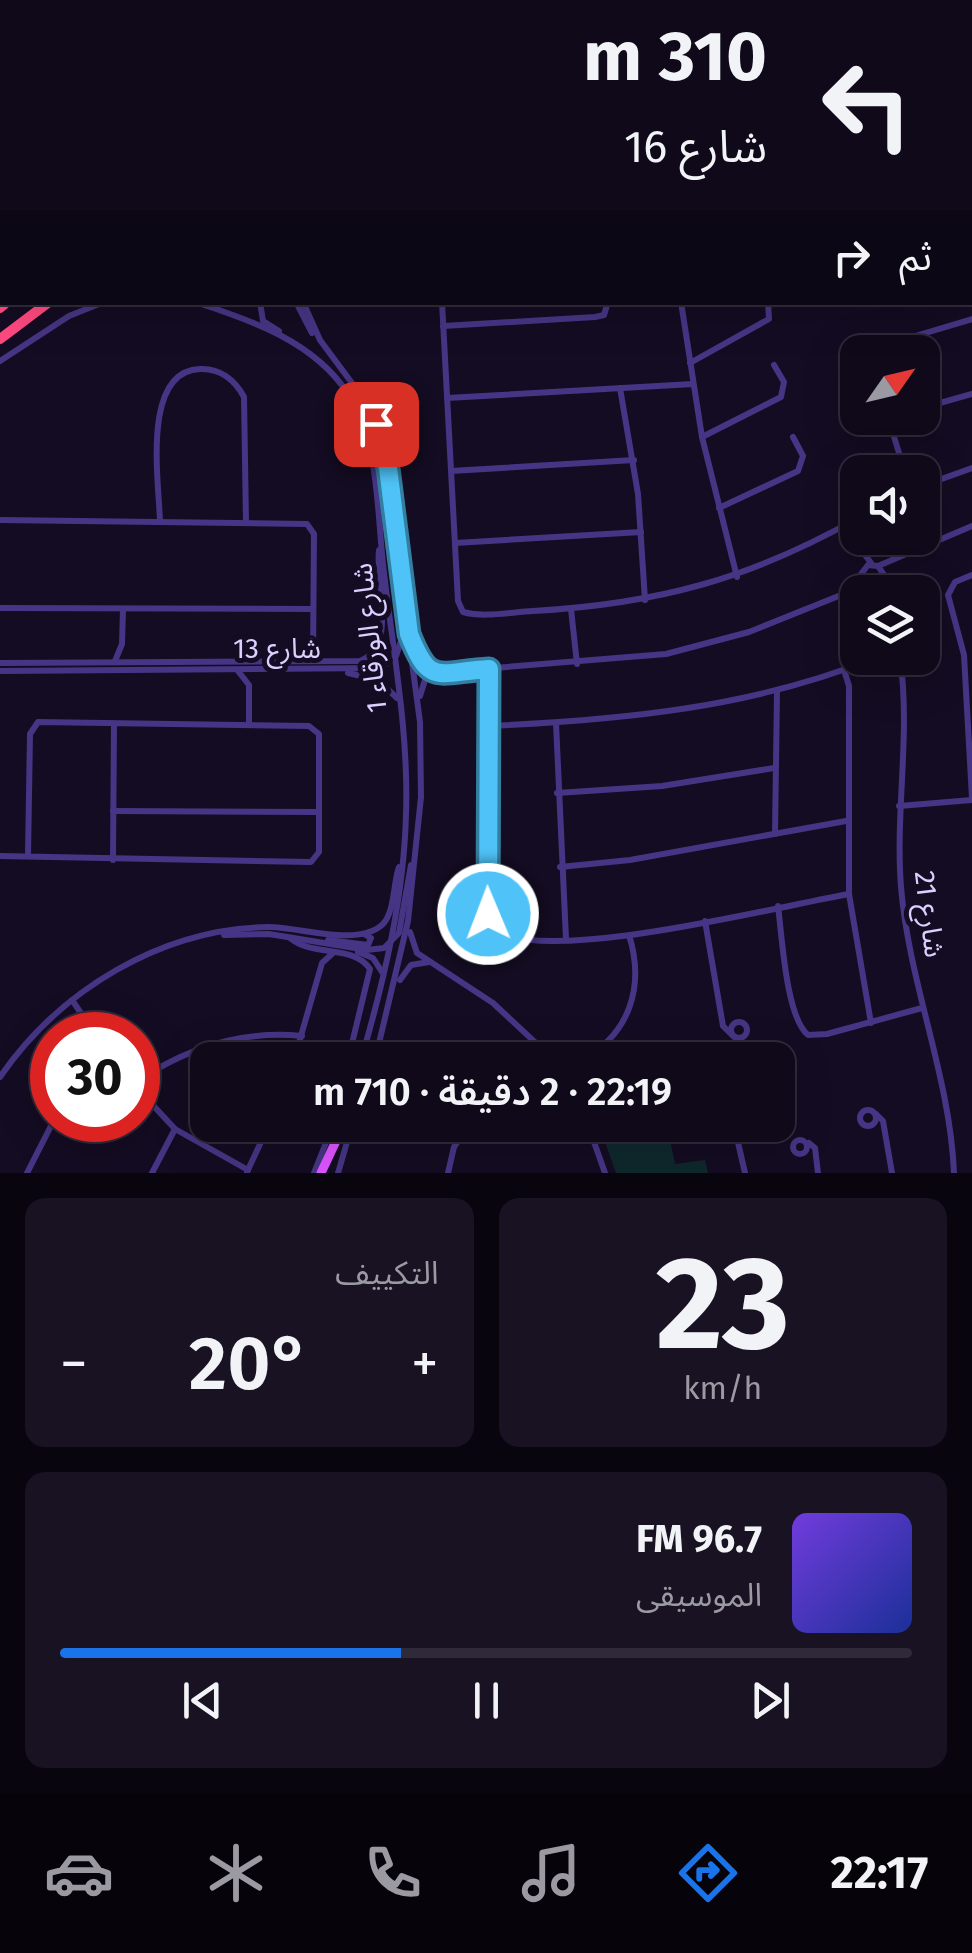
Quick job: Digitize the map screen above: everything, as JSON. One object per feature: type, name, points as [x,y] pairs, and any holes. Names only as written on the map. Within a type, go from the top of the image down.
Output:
[{"type":"highway","points":[[0,339],[45,305]]},
{"type":"main road","points":[[320,1173],[336,1142]]},
{"type":"street","points":[[0,360],[69,316],[96,305]]},
{"type":"street","name":"شارع الورقاء 1","points":[[202,305],[278,334],[306,350],[342,386],[362,424],[370,454],[406,794],[403,857],[390,945],[366,1042]]},
{"type":"street","points":[[260,305],[263,321],[306,350]]},
{"type":"street","name":"شارع الورقاء 1","points":[[302,305],[320,340],[371,413],[386,457],[420,722],[421,797],[408,921],[380,1042]]},
{"type":"street","points":[[442,305],[455,543],[463,612],[572,609],[645,600],[737,577],[840,528]]},
{"type":"street","points":[[681,305],[702,437],[737,577]]},
{"type":"street","points":[[690,363],[769,319],[768,305]]},
{"type":"street","points":[[443,326],[595,317],[608,307]]},
{"type":"street","points":[[916,335],[972,319]]},
{"type":"street","points":[[702,437],[781,396],[784,382],[774,365]]},
{"type":"street","points":[[160,522],[160,402],[180,374],[202,368],[223,374],[244,397],[246,522]]},
{"type":"street","points":[[447,398],[693,384]]},
{"type":"street","points":[[620,388],[634,460],[645,600]]},
{"type":"street","points":[[940,403],[972,394]]},
{"type":"street","points":[[894,435],[899,453]]},
{"type":"street","points":[[719,508],[798,471],[803,456],[793,438]]},
{"type":"street","points":[[451,471],[634,460]]},
{"type":"street","points":[[940,480],[972,468]]},
{"type":"street","points":[[393,504],[390,530],[402,638],[393,659]]},
{"type":"street","points":[[0,520],[310,526],[314,534],[313,660]]},
{"type":"street","points":[[860,575],[972,526]]},
{"type":"street","points":[[455,543],[640,532]]},
{"type":"street","name":"شارع 13","points":[[0,663],[360,661],[378,647],[380,539]]},
{"type":"street","points":[[860,555],[864,575]]},
{"type":"street","points":[[863,555],[884,575],[898,560]]},
{"type":"street","points":[[899,804],[972,799],[968,654],[950,600],[951,585],[972,575]]},
{"type":"street","points":[[420,722],[422,686],[429,677],[444,672],[666,654],[775,623],[840,592]]},
{"type":"street","points":[[0,608],[314,609]]},
{"type":"street","points":[[115,662],[122,644],[123,608]]},
{"type":"street","points":[[572,609],[574,664]]},
{"type":"street","points":[[409,634],[422,666],[444,672]]},
{"type":"street","points":[[122,644],[130,662]]},
{"type":"street","name":"شارع 13","points":[[0,671],[342,671],[374,670],[393,659]]},
{"type":"street","points":[[487,669],[488,914],[494,932],[512,937],[630,935],[849,894]]},
{"type":"street","points":[[248,685],[260,670]]},
{"type":"street","points":[[238,671],[248,685],[249,724]]},
{"type":"street","points":[[342,671],[378,680],[399,702]]},
{"type":"street","points":[[488,726],[556,723],[704,706],[777,692],[840,671]]},
{"type":"street","points":[[846,675],[849,686],[849,894],[871,1023]]},
{"type":"street","name":"شارع 21","points":[[900,675],[901,889],[948,1116],[954,1173]]},
{"type":"street","points":[[775,834],[777,692]]},
{"type":"street","points":[[0,856],[311,862],[319,852],[317,730],[249,724],[38,722],[30,729],[28,856]]},
{"type":"street","points":[[556,723],[566,938]]},
{"type":"street","points":[[113,860],[114,724]]},
{"type":"street","points":[[557,793],[662,786],[774,768]]},
{"type":"street","points":[[113,811],[320,812]]},
{"type":"street","points":[[560,867],[630,860],[846,821]]},
{"type":"street","points":[[334,933],[367,931],[384,922],[403,857]]},
{"type":"street","points":[[203,936],[289,937],[371,950],[390,945],[400,928],[413,861]]},
{"type":"street","points":[[778,906],[796,1018],[808,1035],[923,1010]]},
{"type":"street","points":[[408,921],[413,948],[494,1003],[530,1042]]},
{"type":"street","points":[[705,921],[724,1030],[734,1036],[749,1032],[746,1025],[735,1024],[722,1014]]},
{"type":"street","points":[[0,1077],[35,1031],[70,1001],[131,962],[203,936],[269,927],[367,934],[371,941],[366,945],[307,940]]},
{"type":"street","points":[[605,1042],[613,1036],[632,1001],[636,962],[630,935]]},
{"type":"street","points":[[289,937],[314,948],[359,958],[369,966],[371,978],[353,1042]]},
{"type":"street","points":[[344,946],[373,958],[384,976]]},
{"type":"street","points":[[314,948],[322,962]]},
{"type":"street","points":[[300,1042],[322,962],[333,952]]},
{"type":"street","points":[[395,990],[408,967],[430,962]]},
{"type":"street","points":[[365,1001],[381,989]]},
{"type":"street","points":[[70,1001],[79,1012]]},
{"type":"street","points":[[734,1036],[730,1030],[735,1024]]},
{"type":"street","points":[[160,1067],[212,1044],[251,1036],[302,1036]]},
{"type":"street","points":[[160,1112],[175,1128],[248,1172],[261,1142]]},
{"type":"street","points":[[884,1131],[872,1123],[862,1124],[860,1117],[868,1112],[883,1120],[892,1173]]},
{"type":"street","points":[[872,1123],[876,1114]]},
{"type":"street","points":[[152,1173],[175,1128]]},
{"type":"street","points":[[27,1173],[43,1142]]},
{"type":"street","points":[[320,1173],[328,1142]]},
{"type":"street","points":[[338,1173],[347,1142]]},
{"type":"street","points":[[448,1173],[457,1142]]},
{"type":"street","points":[[594,1142],[605,1173]]},
{"type":"street","points":[[740,1142],[745,1173]]},
{"type":"street","points":[[805,1153],[796,1154],[792,1147],[806,1142]]},
{"type":"street","points":[[806,1142],[805,1153],[818,1168]]},
{"type":"street","points":[[806,1142],[815,1148],[818,1168]]},
{"type":"green space","points":[[605,1142],[670,1142],[675,1164],[705,1160],[708,1173],[616,1173]]},
{"type":"route","points":[[376,424],[388,468],[409,634],[417,659],[434,672],[489,669],[488,914]]}]
